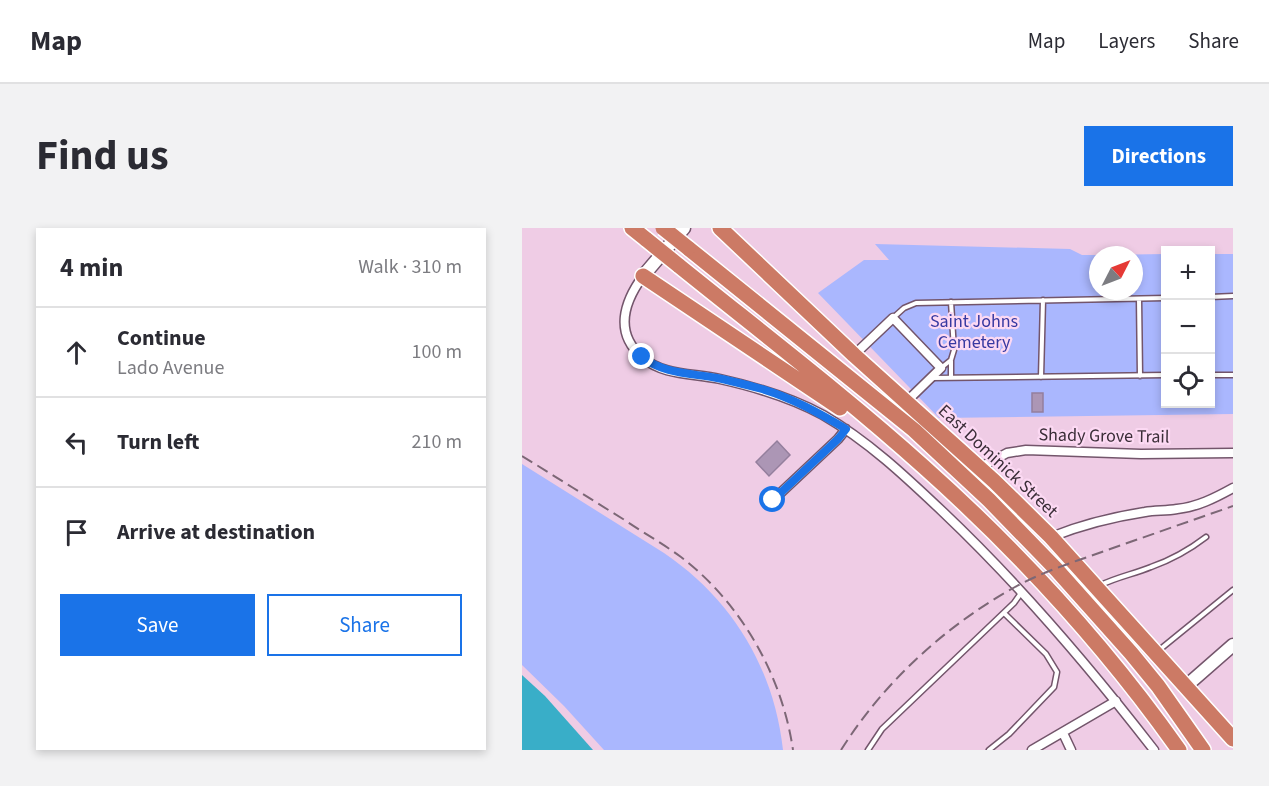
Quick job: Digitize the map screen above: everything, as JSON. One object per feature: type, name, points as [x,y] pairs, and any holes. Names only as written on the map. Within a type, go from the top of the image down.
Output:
[{"type":"highway","points":[[632,228],[924,467],[1036,577],[1078,623],[1142,700],[1179,750]]},
{"type":"highway","points":[[663,228],[841,370],[964,475],[1024,534],[1063,577],[1158,686],[1202,748]]},
{"type":"highway","name":"East Dominick Street","points":[[720,228],[1051,537],[1233,740]]},
{"type":"highway","points":[[643,276],[823,396],[924,467]]},
{"type":"main road","points":[[643,276],[684,228]]},
{"type":"main road","points":[[1185,687],[1233,645]]},
{"type":"street","points":[[643,276],[631,292],[624,320],[632,347],[642,357],[666,370],[717,378],[778,395],[846,429],[906,476],[1022,592],[1089,667],[1154,750]]},
{"type":"street","points":[[854,355],[893,318],[941,368],[906,402]]},
{"type":"street","points":[[773,500],[846,429]]},
{"type":"street","name":"Shady Grove Trail","points":[[979,468],[1007,453],[1026,450],[1141,454],[1233,453]]},
{"type":"street","points":[[1051,537],[1095,522],[1201,504],[1233,488]]},
{"type":"street","points":[[1032,750],[1116,701]]},
{"type":"street","points":[[1063,733],[1071,750]]},
{"type":"lane","points":[[1215,297],[1233,296]]},
{"type":"lane","points":[[1143,299],[1161,298]]},
{"type":"lane","points":[[1041,377],[1043,300]]},
{"type":"lane","points":[[893,318],[911,304],[1089,300]]},
{"type":"lane","points":[[1139,300],[1140,375]]},
{"type":"lane","points":[[951,302],[954,338],[951,378]]},
{"type":"lane","points":[[941,368],[951,360]]},
{"type":"lane","points":[[931,378],[1161,375]]},
{"type":"lane","points":[[1215,375],[1233,375]]},
{"type":"lane","points":[[1097,587],[1116,577],[1149,568],[1173,558],[1206,537]]},
{"type":"lane","points":[[1155,654],[1233,590]]},
{"type":"lane","points":[[868,750],[882,729],[1004,613],[1022,592]]},
{"type":"lane","points":[[989,750],[1009,734],[1054,687],[1057,672],[1046,654],[1004,613]]},
{"type":"green space","name":"Saint Johns Cemetery","points":[[875,244],[1070,249],[1082,255],[1089,255],[1089,300],[1143,300],[1143,254],[1161,254],[1161,408],[1215,408],[1215,254],[1233,254],[1233,414],[939,418],[818,293],[864,260],[889,260]]},
{"type":"green space","points":[[522,464],[664,553],[710,592],[746,638],[759,664],[770,691],[783,750],[604,750],[522,665]]},
{"type":"shaded area","points":[[522,675],[545,696],[593,750],[522,750]]},
{"type":"building","points":[[1032,393],[1043,393],[1043,412],[1032,412]]},
{"type":"building","points":[[777,441],[790,455],[769,476],[756,462]]},
{"type":"railway","points":[[522,456],[674,552],[703,575],[740,619],[769,668],[787,722],[793,750]]},
{"type":"railway","points":[[841,750],[876,701],[896,679],[941,638],[989,602],[1051,570],[1233,506]]},
{"type":"route","points":[[642,357],[666,370],[717,378],[778,395],[846,429],[773,500]]}]
